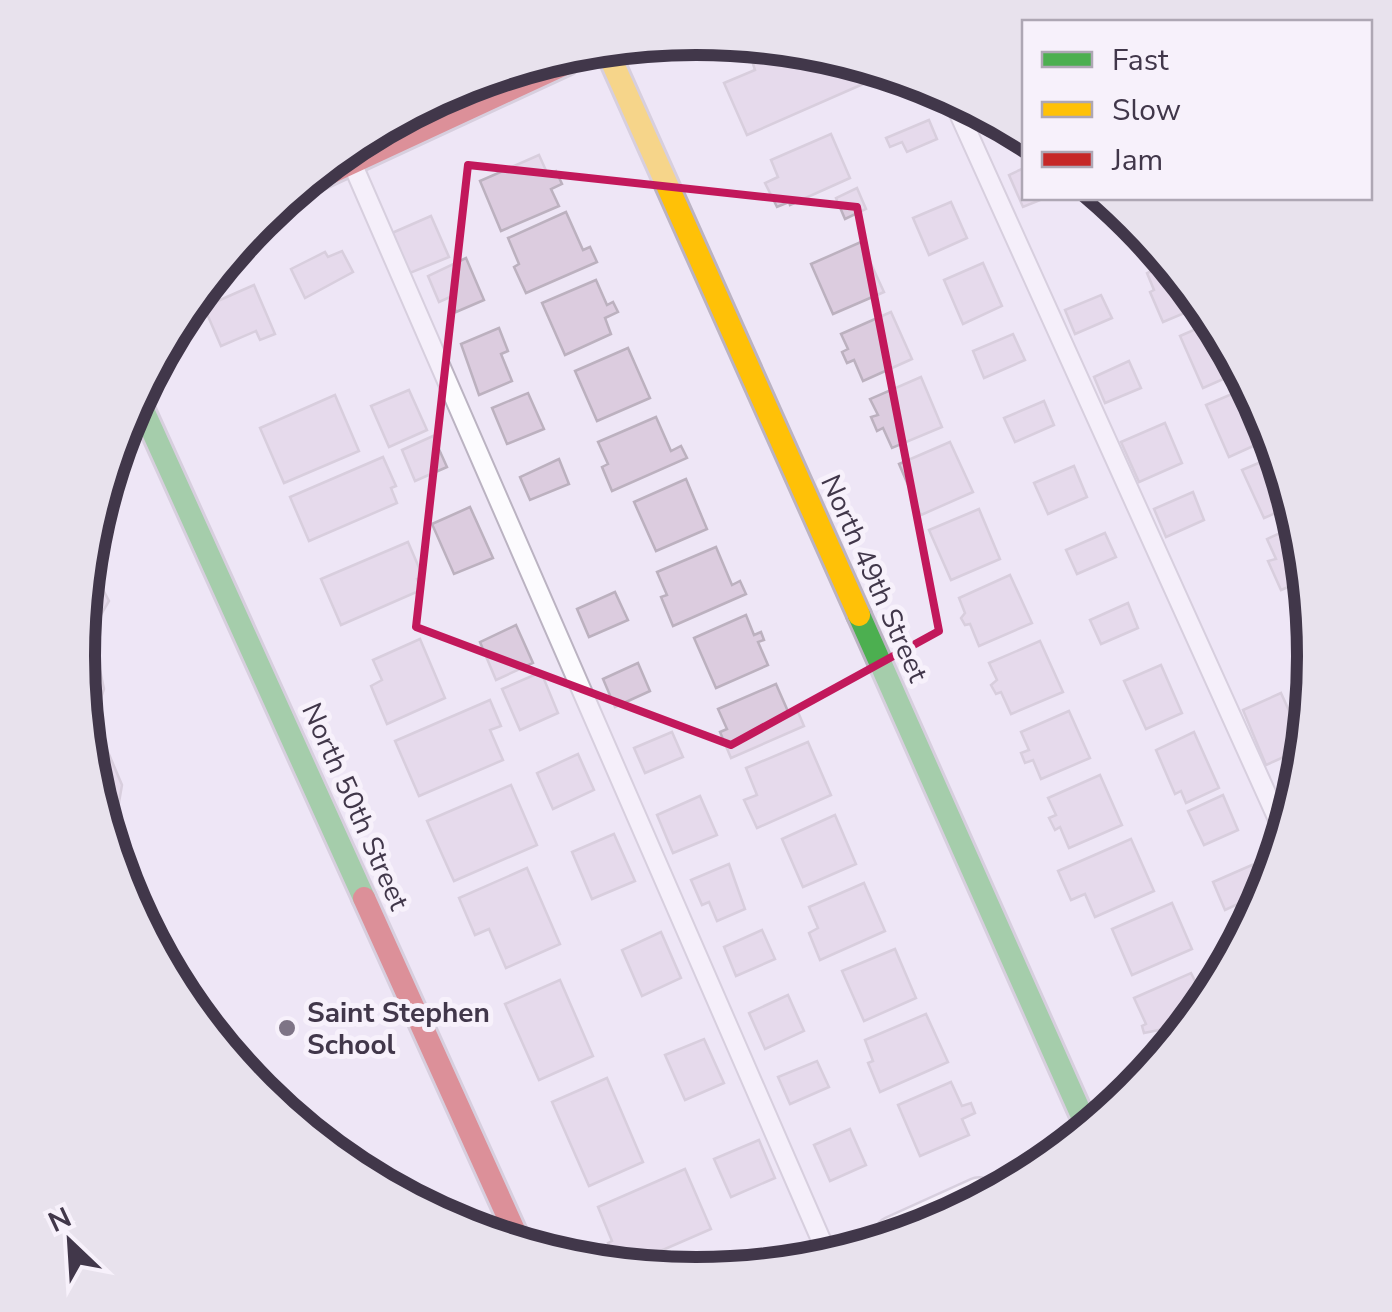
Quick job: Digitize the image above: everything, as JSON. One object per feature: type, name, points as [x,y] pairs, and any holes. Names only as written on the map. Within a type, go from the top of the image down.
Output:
[{"type":"street","name":"North 49th Street","points":[[612,61],[1082,1116]]},
{"type":"street","points":[[369,152],[541,75]]},
{"type":"street","name":"North 50th Street","points":[[146,415],[513,1228]]},
{"type":"lane","points":[[960,116],[1276,815]]},
{"type":"lane","points":[[352,163],[822,1243]]},
{"type":"highlighted area","points":[[468,165],[857,207],[939,631],[731,745],[416,627]]},
{"type":"building","points":[[764,59],[813,67],[860,78],[863,84],[747,135],[724,83],[755,70],[753,64]]},
{"type":"building","points":[[929,120],[937,139],[907,152],[902,142],[890,147],[886,138]]},
{"type":"building","points":[[831,134],[850,178],[777,207],[765,183],[778,177],[771,160]]},
{"type":"building","points":[[539,155],[548,175],[556,171],[562,184],[551,189],[559,206],[501,231],[480,181]]},
{"type":"building","points":[[1022,169],[1022,200],[1040,200],[1023,207],[1009,175]]},
{"type":"building","points":[[857,188],[866,209],[845,219],[836,198]]},
{"type":"building","points":[[951,202],[967,238],[929,255],[913,218]]},
{"type":"building","points":[[566,212],[583,250],[590,247],[597,262],[526,293],[514,267],[519,264],[508,238]]},
{"type":"building","points":[[431,216],[449,257],[410,273],[392,233]]},
{"type":"building","points":[[861,242],[884,292],[833,314],[811,264]]},
{"type":"building","points":[[342,251],[353,272],[305,298],[291,269],[325,252],[328,257]]},
{"type":"building","points":[[466,258],[484,300],[456,312],[450,297],[439,302],[428,276]]},
{"type":"building","points":[[983,263],[1002,306],[963,324],[944,280]]},
{"type":"building","points":[[1156,269],[1188,311],[1163,322],[1150,292],[1154,290],[1147,273]]},
{"type":"building","points":[[596,280],[607,305],[613,302],[618,312],[605,318],[611,334],[565,355],[542,303]]},
{"type":"building","points":[[254,285],[275,334],[260,340],[256,331],[221,346],[205,309]]},
{"type":"building","points":[[1101,295],[1112,318],[1075,334],[1065,310]]},
{"type":"building","points":[[891,312],[912,359],[863,381],[854,360],[847,363],[842,352],[848,349],[841,334]]},
{"type":"building","points":[[499,328],[508,351],[501,354],[512,381],[479,395],[461,344]]},
{"type":"building","points":[[1199,328],[1228,377],[1203,388],[1180,336]]},
{"type":"building","points":[[1013,334],[1025,360],[984,378],[973,351]]},
{"type":"building","points":[[628,348],[650,398],[597,421],[575,371]]},
{"type":"building","points":[[1129,361],[1141,388],[1105,403],[1094,377]]},
{"type":"building","points":[[921,377],[942,427],[892,448],[883,428],[877,431],[871,417],[878,415],[870,399]]},
{"type":"building","points":[[409,390],[427,430],[389,447],[371,406]]},
{"type":"building","points":[[1236,392],[1258,444],[1229,457],[1206,405]]},
{"type":"building","points":[[528,393],[544,429],[507,444],[492,408]]},
{"type":"building","points":[[335,395],[359,451],[284,483],[260,428]]},
{"type":"building","points":[[1044,401],[1054,425],[1015,442],[1004,418]]},
{"type":"building","points":[[656,417],[671,451],[681,446],[687,458],[612,491],[602,467],[608,464],[598,442]]},
{"type":"building","points":[[1165,423],[1182,463],[1139,482],[1121,442]]},
{"type":"building","points":[[433,436],[447,467],[415,481],[402,450]]},
{"type":"building","points":[[950,442],[973,492],[921,515],[899,464]]},
{"type":"building","points":[[383,457],[396,486],[391,488],[397,503],[309,541],[290,497]]},
{"type":"building","points":[[559,459],[569,484],[530,500],[520,477]]},
{"type":"building","points":[[1264,461],[1279,511],[1264,518],[1242,470]]},
{"type":"building","points":[[1074,466],[1087,497],[1048,514],[1034,483]]},
{"type":"building","points":[[686,479],[707,529],[656,551],[634,502]]},
{"type":"building","points":[[1193,492],[1204,520],[1166,537],[1154,509]]},
{"type":"building","points":[[470,507],[493,558],[454,574],[432,524]]},
{"type":"building","points":[[979,509],[1000,559],[951,580],[929,530]]},
{"type":"building","points":[[1283,532],[1293,585],[1281,590],[1268,561],[1276,559],[1267,539]]},
{"type":"building","points":[[1105,533],[1116,557],[1077,574],[1066,550]]},
{"type":"building","points":[[408,542],[423,577],[417,579],[421,590],[341,625],[321,579]]},
{"type":"building","points":[[716,547],[732,585],[740,581],[746,594],[673,626],[661,597],[667,595],[657,572]]},
{"type":"building","points":[[1010,575],[1032,623],[979,646],[970,624],[965,625],[961,618],[965,613],[959,598]]},
{"type":"building","points":[[99,583],[109,601],[96,623]]},
{"type":"building","points":[[615,592],[628,620],[589,637],[577,609]]},
{"type":"building","points":[[1128,603],[1138,628],[1101,644],[1090,620]]},
{"type":"building","points":[[746,615],[754,635],[761,632],[764,640],[758,642],[768,665],[716,688],[694,638]]},
{"type":"building","points":[[516,625],[533,663],[496,680],[480,642]]},
{"type":"building","points":[[420,639],[445,698],[387,724],[371,686],[382,680],[373,660]]},
{"type":"building","points":[[1040,641],[1063,692],[1011,714],[1001,692],[996,694],[991,685],[997,680],[989,663]]},
{"type":"building","points":[[638,663],[650,691],[615,707],[603,679]]},
{"type":"building","points":[[95,664],[100,670],[104,689],[97,709]]},
{"type":"building","points":[[1161,665],[1182,713],[1146,729],[1124,681]]},
{"type":"building","points":[[541,672],[558,713],[520,730],[502,689]]},
{"type":"building","points":[[776,684],[790,716],[798,712],[804,726],[731,758],[720,732],[727,729],[718,709]]},
{"type":"building","points":[[1281,693],[1293,721],[1288,755],[1266,765],[1243,710]]},
{"type":"building","points":[[490,700],[501,726],[490,730],[503,760],[419,796],[395,741]]},
{"type":"building","points":[[1069,711],[1090,758],[1041,779],[1033,760],[1025,763],[1021,753],[1029,750],[1021,732]]},
{"type":"building","points":[[672,732],[683,757],[645,773],[634,748]]},
{"type":"building","points":[[1194,732],[1219,788],[1186,803],[1181,791],[1175,794],[1156,750]]},
{"type":"building","points":[[100,733],[122,785],[117,817]]},
{"type":"building","points":[[808,742],[831,795],[757,828],[744,800],[757,795],[746,768]]},
{"type":"building","points":[[578,754],[594,790],[553,809],[537,773]]},
{"type":"building","points":[[1100,775],[1122,825],[1069,848],[1060,827],[1055,830],[1049,818],[1056,815],[1048,798]]},
{"type":"building","points":[[511,785],[537,845],[454,881],[427,821]]},
{"type":"building","points":[[1223,795],[1238,830],[1204,845],[1188,811]]},
{"type":"building","points":[[700,796],[717,835],[673,853],[657,815]]},
{"type":"building","points":[[835,815],[856,864],[803,887],[782,839]]},
{"type":"building","points":[[614,834],[635,881],[592,899],[572,852]]},
{"type":"building","points":[[1131,839],[1154,891],[1095,917],[1085,894],[1071,900],[1058,871]]},
{"type":"building","points":[[729,864],[745,909],[717,921],[709,902],[702,905],[691,880]]},
{"type":"building","points":[[1252,865],[1256,873],[1244,901],[1225,910],[1213,882]]},
{"type":"building","points":[[527,868],[560,944],[506,968],[489,929],[475,935],[459,898]]},
{"type":"building","points":[[864,883],[885,931],[820,960],[809,933],[818,928],[809,907]]},
{"type":"building","points":[[1172,903],[1192,949],[1132,975],[1112,929]]},
{"type":"building","points":[[762,930],[775,959],[736,976],[724,947]]},
{"type":"building","points":[[661,932],[681,978],[642,996],[622,950]]},
{"type":"building","points":[[895,949],[916,998],[864,1021],[842,971]]},
{"type":"building","points":[[1191,973],[1198,987],[1162,1036],[1159,1030],[1144,1033],[1142,1026],[1146,1024],[1134,998]]},
{"type":"building","points":[[560,980],[593,1056],[539,1080],[505,1004]]},
{"type":"building","points":[[788,995],[804,1031],[765,1049],[749,1013]]},
{"type":"building","points":[[926,1014],[948,1062],[880,1092],[868,1063],[873,1061],[865,1040]]},
{"type":"building","points":[[704,1039],[724,1083],[685,1100],[665,1055]]},
{"type":"building","points":[[817,1061],[829,1087],[790,1104],[778,1077]]},
{"type":"building","points":[[607,1078],[643,1162],[589,1186],[552,1102]]},
{"type":"building","points":[[951,1082],[962,1106],[971,1103],[975,1113],[962,1119],[969,1135],[920,1156],[898,1105]]},
{"type":"building","points":[[850,1129],[866,1165],[830,1181],[814,1145]]},
{"type":"building","points":[[759,1140],[775,1178],[731,1197],[714,1159]]},
{"type":"building","points":[[685,1169],[711,1229],[658,1252],[659,1256],[612,1251],[608,1243],[612,1241],[598,1207]]},
{"type":"traffic: fast","points":[[146,416],[364,898]]},
{"type":"traffic: fast","points":[[859,615],[1082,1116]]},
{"type":"traffic: slow","points":[[612,61],[859,615]]},
{"type":"traffic: jam","points":[[354,162],[542,75]]},
{"type":"traffic: jam","points":[[364,898],[513,1228]]},
{"type":"place","name":"Saint Stephen School","points":[[287,1028]]}]
